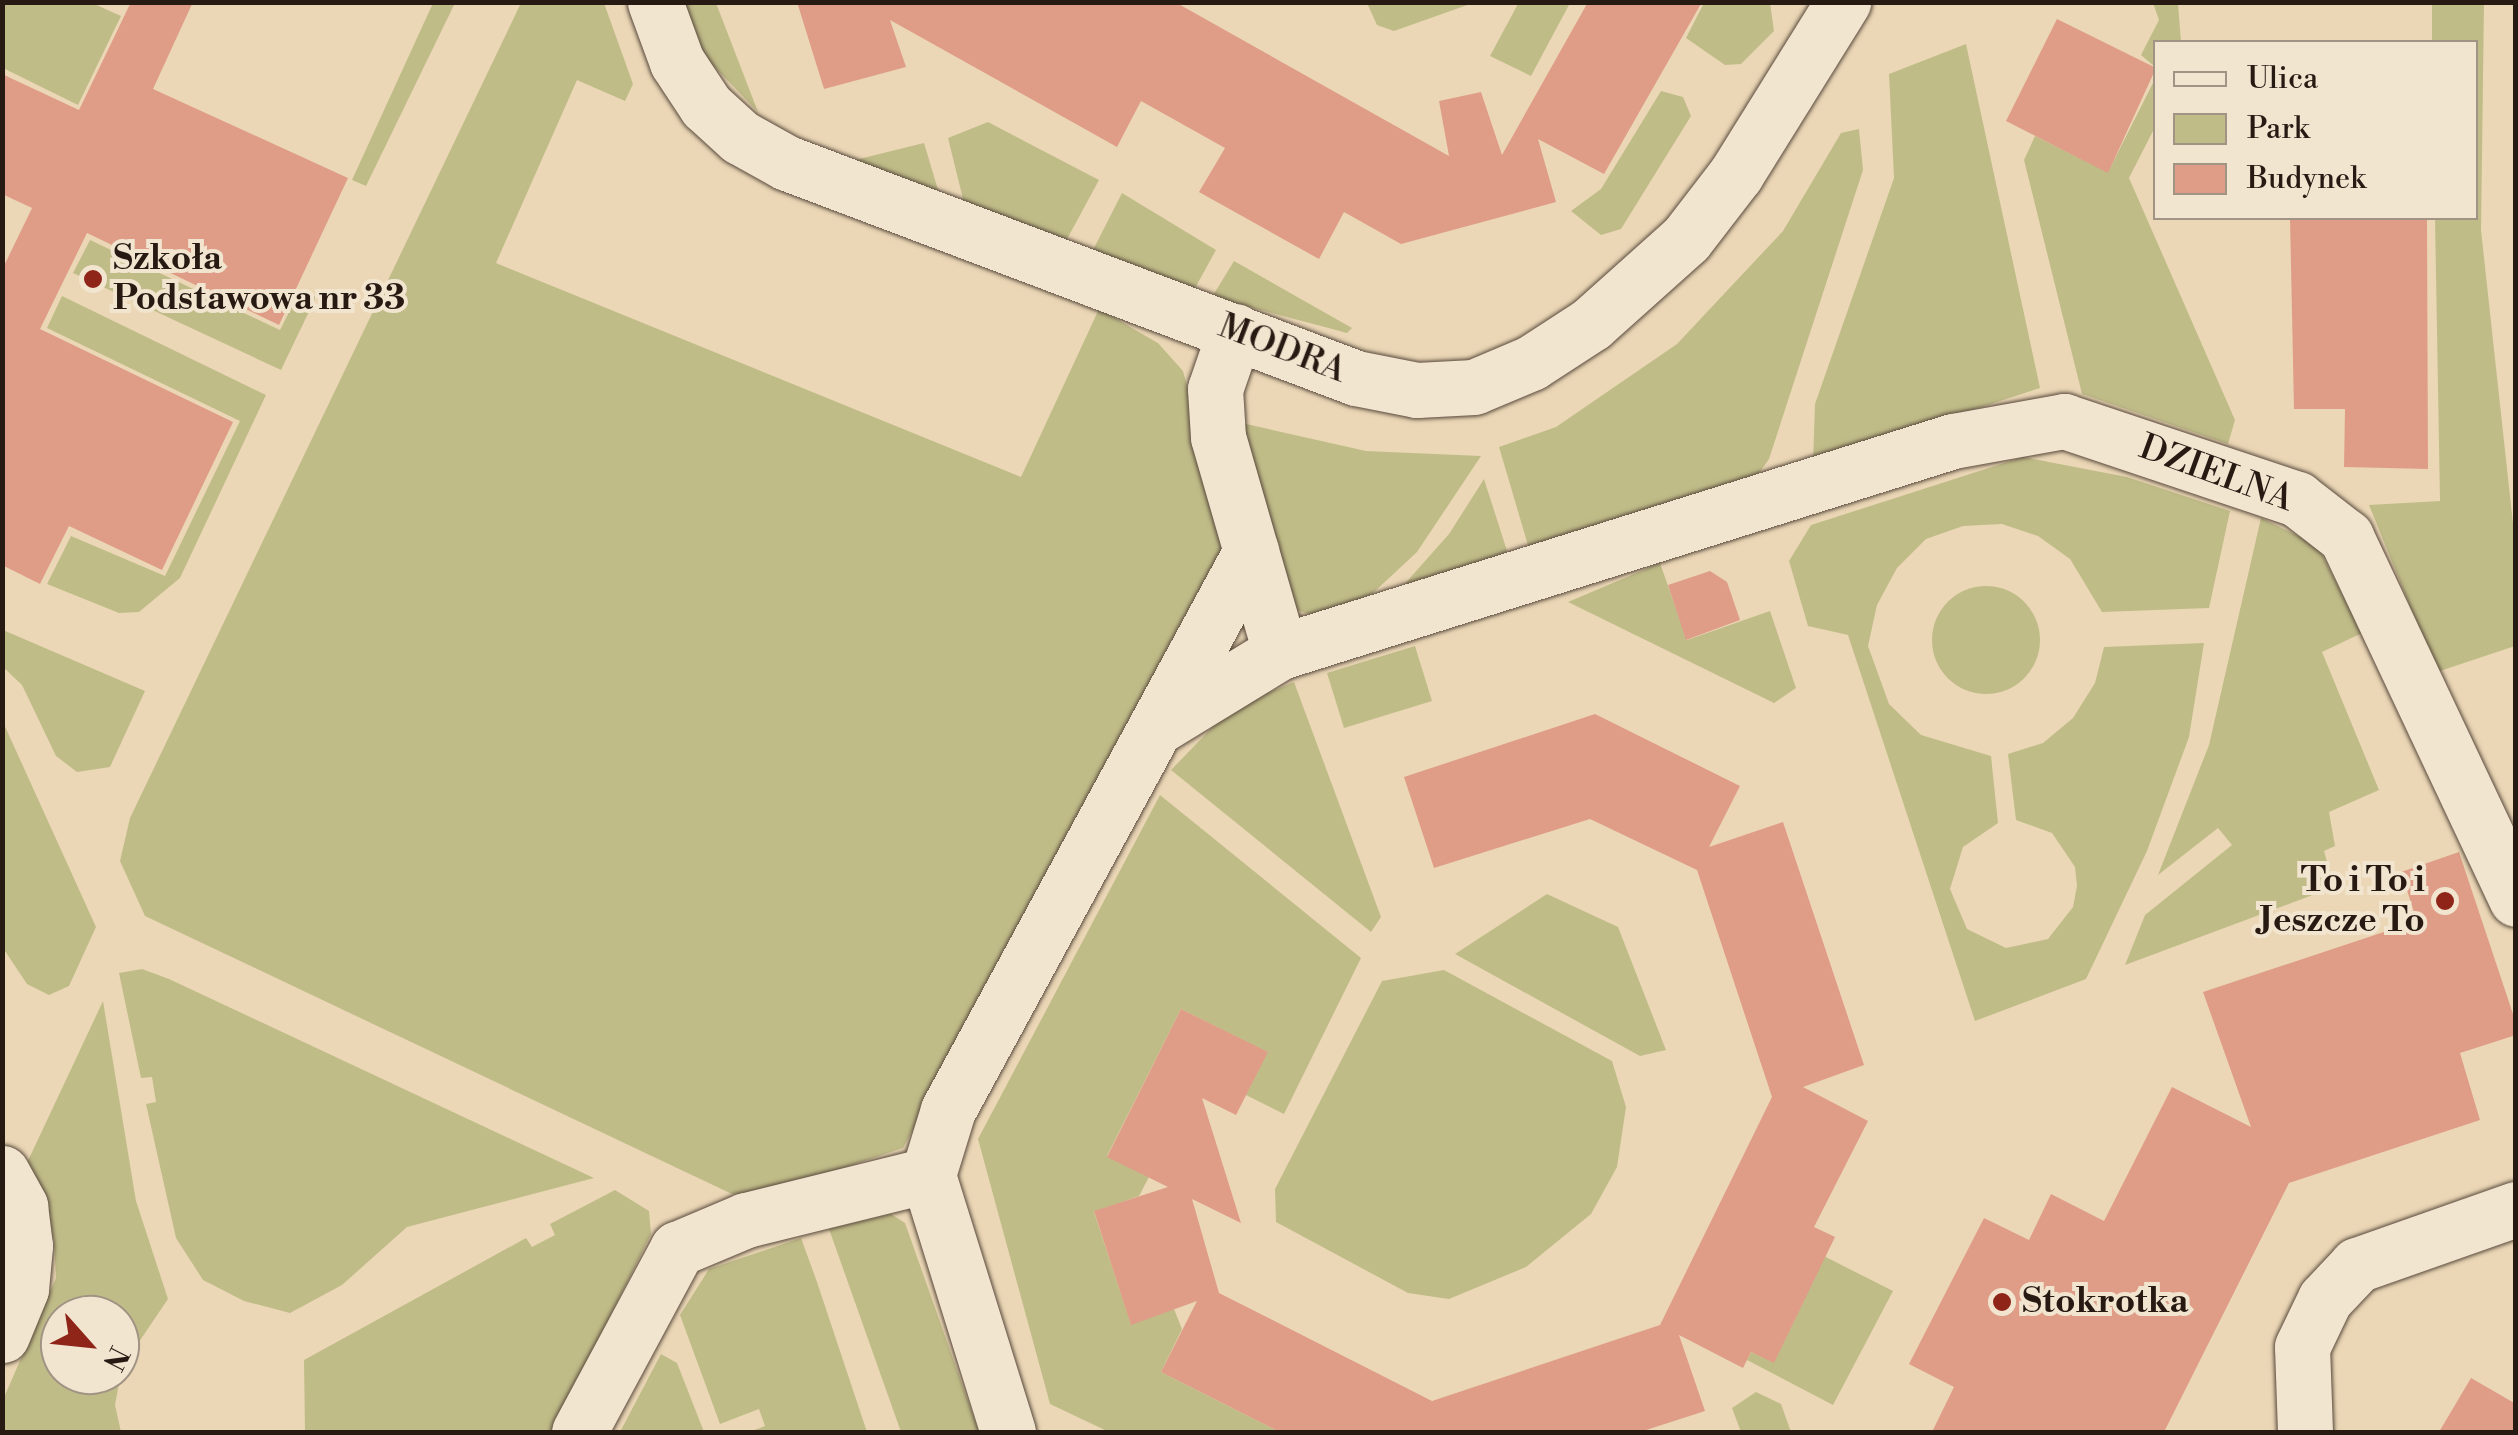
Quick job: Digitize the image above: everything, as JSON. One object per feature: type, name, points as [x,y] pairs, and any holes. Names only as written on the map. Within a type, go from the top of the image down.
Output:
[{"type":"street","name":"MODRA","points":[[655,2],[677,62],[740,137],[920,216],[1356,378],[1416,390],[1474,387],[1531,363],[1591,324],[1686,239],[1736,174],[1843,2]]},
{"type":"street","points":[[1235,331],[1215,389],[1218,436],[1280,652]]},
{"type":"street","name":"DZIELNA","points":[[1162,724],[1280,652],[1751,510],[1954,441],[2064,421],[2297,500],[2346,537],[2386,608],[2516,899]]},
{"type":"street","points":[[1008,1432],[928,1175],[948,1110],[1162,724],[1251,550]]},
{"type":"street","points":[[2,1173],[20,1206],[24,1246],[21,1289],[2,1334]]},
{"type":"street","points":[[579,1432],[677,1249],[746,1220],[928,1175]]},
{"type":"street","points":[[2305,1432],[2302,1347],[2325,1299],[2357,1265],[2516,1209]]},
{"type":"green space","points":[[1367,2],[1473,3],[1394,31],[1377,25]]},
{"type":"green space","points":[[1519,2],[1570,3],[1531,76],[1490,56]]},
{"type":"green space","points":[[2,3],[92,3],[121,16],[78,105],[3,68]]},
{"type":"green space","points":[[433,3],[455,3],[366,186],[352,180]]},
{"type":"green space","points":[[521,3],[604,3],[633,84],[625,101],[577,80],[496,263],[1021,477],[1099,309],[1158,343],[1183,371],[1228,538],[903,1148],[762,1195],[732,1194],[145,916],[120,861],[130,818]]},
{"type":"green space","points":[[682,3],[716,3],[758,112],[704,56]]},
{"type":"green space","points":[[1704,3],[1770,3],[1774,31],[1741,64],[1725,65],[1686,38]]},
{"type":"green space","points":[[2153,3],[2178,3],[2181,40],[2153,40],[2153,65],[2141,55],[2159,20]]},
{"type":"green space","points":[[2432,3],[2484,3],[2481,230],[2515,542],[2515,646],[2437,672],[2369,505],[2440,501],[2435,220],[2478,220],[2478,40],[2432,40]]},
{"type":"green space","points":[[1966,44],[2040,388],[1813,462],[1815,404],[1894,178],[1889,74]]},
{"type":"green space","points":[[2153,83],[2153,131],[2129,178],[2235,420],[2228,444],[2082,394],[2024,160],[2035,136],[2108,172]]},
{"type":"green space","points":[[1661,91],[1683,97],[1691,116],[1621,229],[1601,235],[1571,211],[1601,189]]},
{"type":"green space","points":[[988,122],[1099,180],[1066,241],[964,203],[948,138]]},
{"type":"green space","points":[[1859,129],[1863,170],[1769,459],[1753,482],[1530,552],[1499,447],[1556,427],[1677,344],[1783,231],[1841,133]]},
{"type":"green space","points":[[924,143],[939,193],[855,160]]},
{"type":"green space","points":[[1122,193],[1216,250],[1194,290],[1092,252]]},
{"type":"green space","points":[[90,240],[280,330],[300,290],[316,297],[281,370],[73,273]]},
{"type":"green space","points":[[1234,261],[1352,328],[1347,333],[1212,297]]},
{"type":"green space","points":[[62,296],[266,395],[180,578],[139,612],[119,613],[47,584],[71,536],[165,576],[240,421],[47,328]]},
{"type":"green space","points":[[1237,422],[1366,451],[1481,456],[1417,552],[1359,606],[1324,618],[1285,607]]},
{"type":"green space","points":[[2023,457],[2127,477],[2230,511],[2209,608],[2102,612],[2070,559],[2038,536],[2002,524],[1963,526],[1926,539],[1897,568],[1877,605],[1868,646],[1889,704],[1921,735],[1991,756],[1998,823],[1963,847],[1950,889],[1967,929],[2006,948],[2048,939],[2073,907],[2077,886],[2075,867],[2052,833],[2016,820],[2008,754],[2043,743],[2073,718],[2095,683],[2104,647],[2204,643],[2189,737],[2147,851],[2086,979],[1975,1021],[1848,635],[1808,626],[1789,561],[1811,525]]},
{"type":"green space","points":[[1484,479],[1509,557],[1394,596],[1449,534]]},
{"type":"green space","points":[[2261,518],[2317,545],[2362,633],[2322,652],[2379,790],[2329,812],[2335,846],[2324,851],[2334,887],[2125,965],[2145,915],[2232,845],[2218,828],[2158,875],[2209,745]]},
{"type":"green space","points":[[1660,563],[1687,640],[1770,611],[1796,688],[1774,703],[1568,602]]},
{"type":"green space","points":[[1986,586],[2007,590],[2025,601],[2036,619],[2040,640],[2036,661],[2025,679],[2007,690],[1986,694],[1965,690],[1947,679],[1936,661],[1932,640],[1936,619],[1947,601],[1965,590]]},
{"type":"green space","points":[[3,630],[145,691],[110,767],[77,772],[56,756],[22,685],[3,667]]},
{"type":"green space","points":[[1415,646],[1432,701],[1344,728],[1327,673]]},
{"type":"green space","points":[[1294,682],[1381,917],[1371,932],[1171,770],[1230,709]]},
{"type":"green space","points":[[3,722],[96,927],[69,986],[49,995],[27,984],[3,948]]},
{"type":"green space","points":[[1160,795],[1361,958],[1284,1114],[1246,1095],[1267,1052],[1181,1009],[1107,1156],[1149,1177],[1139,1196],[1094,1212],[1131,1324],[1174,1309],[1182,1329],[1161,1372],[1280,1432],[1109,1432],[1050,1404],[978,1139]]},
{"type":"green space","points":[[1547,894],[1618,927],[1666,1050],[1640,1056],[1455,954]]},
{"type":"green space","points":[[142,969],[594,1178],[407,1227],[342,1285],[290,1313],[244,1301],[203,1280],[176,1238],[146,1104],[156,1102],[152,1077],[141,1078],[119,973]]},
{"type":"green space","points":[[1444,970],[1612,1061],[1626,1107],[1617,1167],[1591,1214],[1526,1267],[1449,1299],[1408,1293],[1276,1222],[1275,1189],[1382,981]]},
{"type":"green space","points":[[103,1001],[136,1201],[168,1299],[140,1340],[140,1295],[49,1295],[56,1278],[54,1239],[26,1165]]},
{"type":"green space","points":[[615,1190],[649,1211],[651,1234],[553,1432],[305,1432],[304,1360],[526,1238],[532,1247],[555,1235],[550,1224]]},
{"type":"green space","points":[[891,1214],[905,1223],[979,1432],[901,1432],[829,1229]]},
{"type":"green space","points":[[801,1238],[867,1432],[749,1432],[765,1426],[759,1409],[720,1424],[680,1315],[709,1269]]},
{"type":"green space","points":[[1804,1246],[1893,1291],[1833,1405],[1747,1360],[1751,1352],[1774,1362],[1796,1317]]},
{"type":"green space","points":[[40,1315],[40,1395],[117,1395],[121,1432],[3,1432],[2,1402]]},
{"type":"green space","points":[[661,1354],[677,1363],[704,1432],[620,1432]]},
{"type":"green space","points":[[1756,1392],[1781,1404],[1791,1432],[1741,1432],[1732,1408]]},
{"type":"building","name":"Szkoła Podstawowa nr 33","points":[[131,2],[193,2],[153,89],[348,178],[279,325],[87,233],[40,329],[233,422],[162,570],[69,526],[40,584],[2,565],[2,270],[32,208],[2,194],[2,74],[79,110]]},
{"type":"building","points":[[797,2],[1175,2],[1449,156],[1439,101],[1481,92],[1502,155],[1588,2],[1702,2],[1604,174],[1538,139],[1556,202],[1401,244],[1344,212],[1319,259],[1199,192],[1225,148],[1141,101],[1117,147],[890,20],[906,67],[824,89]]},
{"type":"building","points":[[2057,19],[2153,67],[2153,75],[2108,173],[2006,121]]},
{"type":"building","points":[[2290,220],[2427,220],[2428,469],[2344,467],[2345,409],[2294,409]]},
{"type":"building","points":[[1710,571],[1727,582],[1740,620],[1686,640],[1668,585]]},
{"type":"building","points":[[1595,714],[1740,786],[1709,847],[1783,822],[1864,1065],[1803,1087],[1868,1121],[1814,1227],[1835,1237],[1774,1363],[1751,1352],[1743,1368],[1679,1335],[1705,1411],[1640,1432],[1280,1432],[1161,1372],[1197,1301],[1131,1325],[1094,1211],[1168,1187],[1107,1157],[1181,1009],[1268,1052],[1236,1115],[1202,1098],[1241,1223],[1192,1199],[1219,1293],[1432,1401],[1660,1325],[1772,1097],[1697,870],[1590,819],[1434,868],[1404,777]]},
{"type":"building","points":[[2459,852],[2516,1023],[2516,1035],[2460,1053],[2480,1120],[2289,1183],[2164,1432],[1932,1432],[1954,1387],[1909,1364],[1984,1218],[2029,1240],[2051,1194],[2104,1221],[2172,1087],[2251,1127],[2203,992],[2417,921],[2401,872]]},
{"type":"building","points":[[2471,1378],[2516,1404],[2516,1432],[2439,1432]]},
{"type":"place","name":"Szkoła Podstawowa nr 33","points":[[93,279]]},
{"type":"place","name":"To i To i Jeszcze To","points":[[2445,901]]},
{"type":"place","name":"Stokrotka","points":[[2002,1302]]}]
